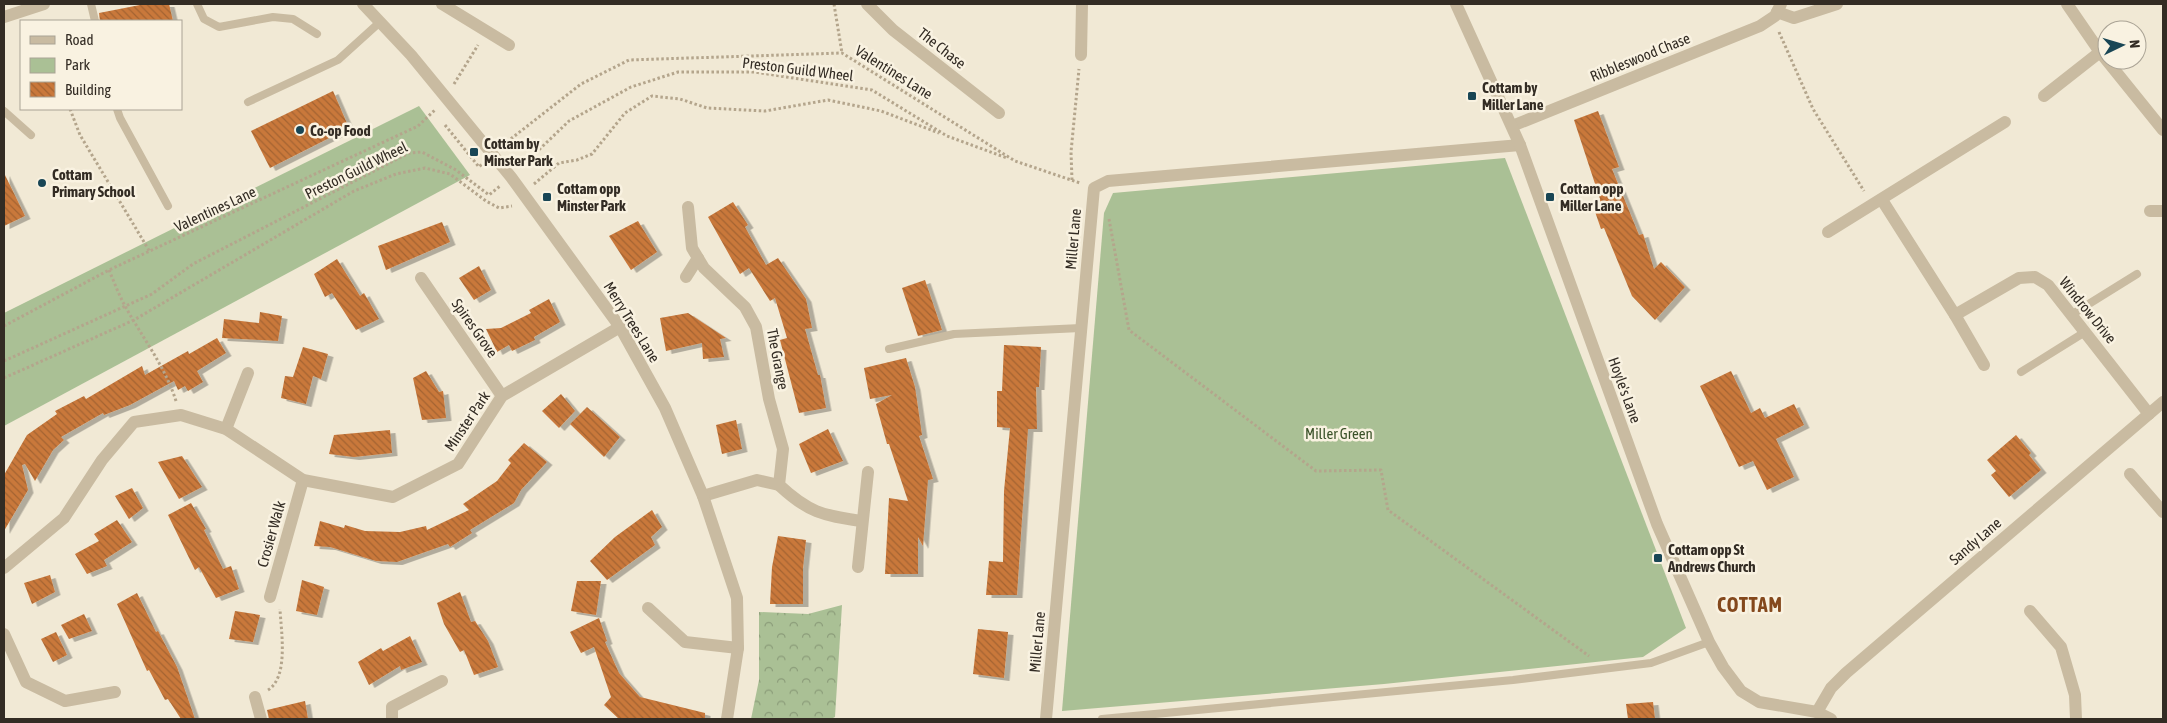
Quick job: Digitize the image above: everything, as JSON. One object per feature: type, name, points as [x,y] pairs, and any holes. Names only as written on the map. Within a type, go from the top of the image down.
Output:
[{"type":"street","points":[[4,17],[44,4]]},
{"type":"street","name":"Merry Trees Lane","points":[[363,4],[411,55],[510,177],[620,327],[665,408],[703,496],[737,598],[738,648],[728,719]]},
{"type":"street","points":[[442,4],[509,45]]},
{"type":"street","name":"The Chase","points":[[868,4],[893,30],[999,113]]},
{"type":"street","points":[[1080,55],[1082,4]]},
{"type":"street","name":"Hoyle's Lane","points":[[1456,4],[1520,145],[1657,524],[1709,642],[1723,667],[1741,691],[1759,702],[1817,712],[1831,719]]},
{"type":"street","points":[[1776,12],[1794,18],[1836,4]]},
{"type":"street","points":[[2068,4],[2097,48]]},
{"type":"street","name":"Ribbleswood Chase","points":[[1512,126],[1760,26],[1776,12]]},
{"type":"street","points":[[2044,96],[2097,54]]},
{"type":"street","points":[[2115,70],[2163,130]]},
{"type":"street","points":[[1828,232],[2004,122]]},
{"type":"street","points":[[1094,188],[1108,181],[1520,145]]},
{"type":"street","name":"Miller Lane","points":[[1046,719],[1094,188]]},
{"type":"street","points":[[1877,203],[1955,315],[1984,365]]},
{"type":"street","name":"The Grange","points":[[688,207],[692,248],[704,268],[745,307],[756,327],[769,399],[783,449],[779,485]]},
{"type":"street","points":[[2150,211],[2163,211]]},
{"type":"street","points":[[686,277],[698,258]]},
{"type":"street","name":"Windrow Drive","points":[[1955,315],[2019,278],[2035,277],[2048,285],[2149,414]]},
{"type":"street","name":"Spires Grove","points":[[420,278],[502,396]]},
{"type":"street","name":"Minster Park","points":[[4,568],[64,518],[102,460],[134,422],[181,415],[226,429],[303,480],[393,497],[458,464],[502,396],[620,327]]},
{"type":"street","points":[[226,429],[248,374]]},
{"type":"street","name":"Sandy Lane","points":[[1817,712],[1831,688],[1846,673],[2163,402]]},
{"type":"street","points":[[858,567],[861,521],[868,472]]},
{"type":"street","points":[[2130,474],[2163,512]]},
{"type":"street","name":"Crosier Walk","points":[[270,597],[303,480]]},
{"type":"street","points":[[703,496],[757,480],[779,485],[797,502],[823,515],[861,521]]},
{"type":"street","points":[[648,608],[685,642],[738,648]]},
{"type":"street","points":[[2030,611],[2060,647],[2075,695],[2076,719]]},
{"type":"street","points":[[4,634],[26,682],[65,701],[115,692]]},
{"type":"street","points":[[392,719],[392,706],[442,681]]},
{"type":"street","points":[[255,697],[261,719]]},
{"type":"lane","points":[[91,4],[95,20]]},
{"type":"lane","points":[[197,4],[204,19],[219,27],[280,17],[293,19],[317,34]]},
{"type":"lane","points":[[248,102],[338,60],[380,22]]},
{"type":"lane","points":[[117,110],[168,206]]},
{"type":"lane","points":[[4,111],[31,135]]},
{"type":"lane","points":[[2071,315],[2137,274]]},
{"type":"lane","points":[[888,349],[954,334],[1081,328]]},
{"type":"lane","points":[[2021,372],[2085,332]]},
{"type":"lane","points":[[1102,719],[1503,681],[1651,663],[1709,642]]},
{"type":"path","points":[[834,4],[842,53]]},
{"type":"path","points":[[1776,12],[1780,34],[1813,109],[1877,203]]},
{"type":"path","points":[[457,80],[486,31]]},
{"type":"path","name":"Valentines Lane","points":[[508,141],[581,84],[629,60],[842,53],[1015,161],[1045,173],[1094,188]]},
{"type":"path","points":[[1072,180],[1071,152],[1080,55]]},
{"type":"path","name":"Preston Guild Wheel","points":[[4,361],[124,305],[152,294],[194,264],[409,153],[422,152],[456,170],[488,195],[510,177],[569,121],[631,87],[678,72],[754,72],[872,90],[947,136],[1015,161]]},
{"type":"path","points":[[4,378],[134,320],[354,191],[396,174],[425,168],[450,174],[486,201],[499,208],[511,206],[524,196],[539,178],[559,163],[576,160],[592,154],[624,113],[652,96],[680,99],[707,108],[765,111],[828,100],[881,111],[947,136]]},
{"type":"path","points":[[70,110],[80,135],[150,252]]},
{"type":"path","name":"Valentines Lane","points":[[4,326],[109,270],[418,126],[434,111]]},
{"type":"path","points":[[1108,215],[1130,330],[1316,471],[1381,470],[1388,510],[1592,659],[1594,670]]},
{"type":"path","points":[[109,270],[124,305],[172,388],[181,415]]},
{"type":"path","points":[[255,697],[274,686],[282,668],[280,608],[270,597]]},
{"type":"green space","points":[[419,106],[470,175],[4,426],[4,313]]},
{"type":"green space","name":"Miller Green","points":[[1505,158],[1686,628],[1643,657],[1384,684],[1062,711],[1104,213],[1113,193]]},
{"type":"green space","points":[[842,605],[835,717],[831,719],[751,719],[759,680],[759,612],[808,614]]},
{"type":"building","points":[[145,4],[169,4],[173,20],[100,20],[99,13]]},
{"type":"building","name":"Co-op Food","points":[[333,91],[349,128],[270,168],[251,131]]},
{"type":"building","points":[[1598,111],[1619,167],[1612,169],[1639,235],[1643,234],[1654,269],[1661,262],[1685,287],[1655,320],[1632,296],[1604,228],[1601,229],[1592,203],[1600,199],[1574,120]]},
{"type":"building","points":[[4,173],[25,216],[4,226]]},
{"type":"building","points":[[733,202],[748,225],[745,227],[766,265],[778,258],[806,299],[812,328],[805,329],[818,375],[820,375],[826,408],[799,413],[780,340],[787,338],[775,298],[770,301],[749,268],[740,274],[708,217]]},
{"type":"building","points":[[638,221],[657,252],[631,270],[609,236]]},
{"type":"building","points":[[442,222],[450,242],[386,270],[378,246]]},
{"type":"building","points":[[337,259],[360,296],[364,293],[379,319],[356,330],[332,293],[325,297],[314,274]]},
{"type":"building","points":[[479,266],[491,290],[474,300],[459,278]]},
{"type":"building","points":[[925,280],[942,330],[918,336],[902,288]]},
{"type":"building","points":[[549,299],[560,322],[534,337],[535,340],[512,351],[509,345],[497,352],[486,329],[501,328],[531,313],[529,310]]},
{"type":"building","points":[[260,312],[282,316],[278,341],[222,338],[224,319],[259,323]]},
{"type":"building","points":[[688,313],[726,338],[720,339],[724,357],[703,359],[702,343],[666,351],[660,318]]},
{"type":"building","points":[[217,338],[226,353],[197,371],[203,382],[188,391],[185,386],[178,390],[174,381],[130,405],[104,415],[103,413],[61,437],[64,440],[53,450],[35,481],[25,464],[22,465],[28,490],[4,531],[4,475],[27,435],[57,414],[55,411],[84,396],[86,399],[142,366],[145,375],[188,351],[189,354]]},
{"type":"building","points":[[1004,345],[1041,347],[1039,387],[1036,387],[1037,429],[1028,429],[1017,595],[986,595],[989,561],[1003,562],[1004,491],[1010,428],[997,427],[997,391],[1002,391]]},
{"type":"building","points":[[303,347],[328,354],[321,379],[313,376],[306,404],[281,398],[285,376],[293,377]]},
{"type":"building","points":[[906,358],[915,387],[922,435],[919,436],[933,479],[928,480],[923,546],[918,537],[918,574],[885,574],[889,498],[908,501],[889,444],[887,444],[876,404],[892,395],[870,399],[864,368]]},
{"type":"building","points":[[426,371],[439,392],[443,391],[446,418],[422,420],[413,378]]},
{"type":"building","points":[[1731,371],[1751,413],[1760,408],[1765,418],[1794,404],[1804,425],[1776,439],[1794,477],[1767,490],[1753,461],[1739,467],[1700,386]]},
{"type":"building","points":[[561,394],[575,411],[559,428],[542,411]]},
{"type":"building","points":[[587,407],[620,437],[604,457],[570,424]]},
{"type":"building","points":[[736,420],[742,449],[722,454],[716,425]]},
{"type":"building","points":[[828,429],[843,461],[811,473],[799,444]]},
{"type":"building","points":[[390,430],[392,453],[354,457],[329,454],[334,435]]},
{"type":"building","points":[[2016,435],[2031,453],[2029,455],[2041,470],[2009,497],[1991,475],[1996,471],[1987,460]]},
{"type":"building","points":[[524,443],[547,462],[521,490],[514,503],[470,530],[472,533],[450,547],[448,544],[397,562],[376,561],[330,547],[314,546],[320,521],[344,528],[345,525],[365,531],[400,532],[426,526],[427,530],[469,510],[463,504],[497,481],[511,463],[508,460]]},
{"type":"building","points":[[182,456],[202,487],[179,499],[158,462]]},
{"type":"building","points":[[132,488],[143,508],[129,519],[115,496]]},
{"type":"building","points":[[191,503],[206,529],[204,530],[223,569],[231,566],[239,589],[216,598],[199,567],[195,570],[168,515]]},
{"type":"building","points":[[652,510],[662,527],[651,537],[655,545],[607,580],[590,561],[615,537]]},
{"type":"building","points":[[117,520],[132,542],[104,560],[107,566],[87,574],[75,554],[99,541],[94,534]]},
{"type":"building","points":[[778,536],[806,540],[803,568],[803,604],[770,604],[772,567]]},
{"type":"building","points":[[50,575],[55,592],[32,604],[24,583]]},
{"type":"building","points":[[302,580],[324,587],[317,615],[296,611]]},
{"type":"building","points":[[577,581],[601,581],[596,615],[571,611]]},
{"type":"building","points":[[460,592],[471,622],[475,621],[488,641],[498,667],[474,675],[464,650],[460,652],[444,624],[437,603]]},
{"type":"building","points":[[137,593],[156,632],[158,631],[177,667],[195,719],[181,719],[168,699],[165,700],[149,670],[147,671],[117,604]]},
{"type":"building","points":[[235,611],[260,615],[253,642],[229,639]]},
{"type":"building","points":[[84,614],[92,631],[69,639],[61,625]]},
{"type":"building","points":[[599,618],[607,641],[605,642],[619,673],[640,697],[705,713],[705,719],[619,719],[604,705],[611,697],[594,647],[581,653],[570,632]]},
{"type":"building","points":[[978,629],[1008,632],[1004,678],[973,674]]},
{"type":"building","points":[[56,632],[67,655],[53,662],[41,639]]},
{"type":"building","points":[[410,636],[422,662],[401,670],[400,666],[369,685],[358,662],[381,648],[383,651]]},
{"type":"building","points":[[305,701],[308,719],[269,719],[267,710]]},
{"type":"building","points":[[1653,702],[1655,719],[1628,719],[1626,704]]},
{"type":"place","name":"Cottam by Miller Lane","points":[[1472,96]]},
{"type":"place","name":"Co-op Food","points":[[300,130]]},
{"type":"place","name":"Cottam by Minster Park","points":[[474,152]]},
{"type":"place","name":"Cottam Primary School","points":[[42,183]]},
{"type":"place","name":"Cottam opp Minster Park","points":[[547,197]]},
{"type":"place","name":"Cottam opp Miller Lane","points":[[1550,197]]},
{"type":"place","name":"Cottam opp St Andrews Church","points":[[1658,558]]},
{"type":"district","name":"COTTAM","points":[[1750,604]]}]
